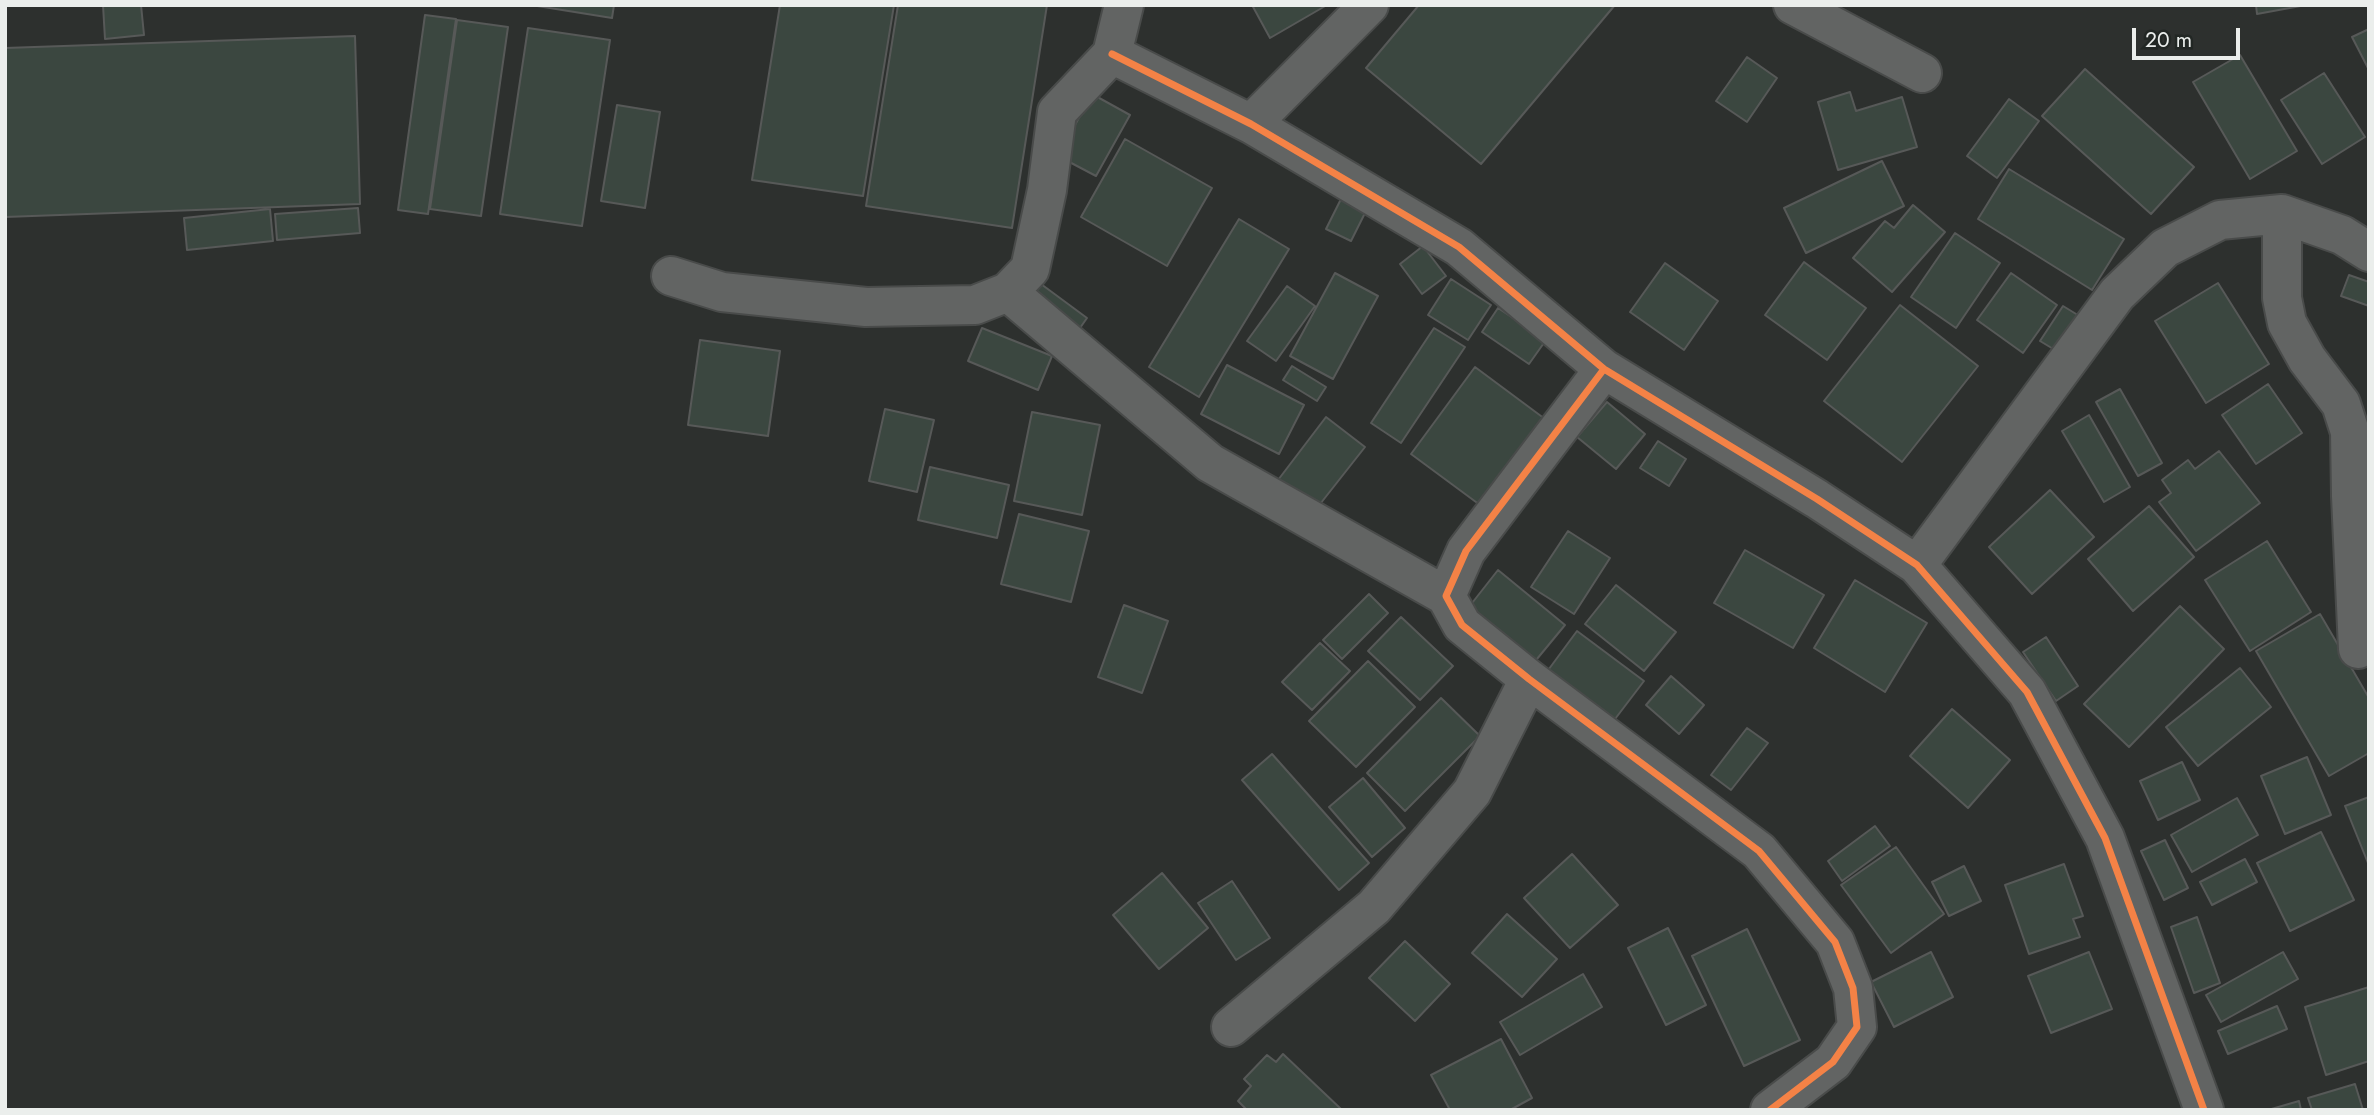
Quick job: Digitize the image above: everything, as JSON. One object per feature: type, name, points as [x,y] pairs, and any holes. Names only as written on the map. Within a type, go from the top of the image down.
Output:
[{"type":"street","points":[[671,276],[722,292],[866,307],[975,305],[1008,292],[1030,269],[1047,190],[1057,112],[1112,54],[1124,5]]},
{"type":"street","points":[[1251,124],[1369,5]]},
{"type":"street","points":[[1793,5],[1922,73]]},
{"type":"street","points":[[1112,54],[1251,124],[1459,247],[1604,369],[1817,499],[1917,565],[2027,692],[2105,838],[2204,1110]]},
{"type":"street","points":[[1917,565],[2117,294],[2165,247],[2220,220],[2282,214],[2342,235],[2369,252]]},
{"type":"street","points":[[2282,214],[2282,298],[2287,323],[2307,359],[2341,404],[2350,432],[2358,649]]},
{"type":"street","points":[[1008,292],[1210,463],[1446,596],[1462,625],[1529,679],[1759,851],[1835,942],[1853,988],[1857,1027],[1833,1062],[1770,1110]]},
{"type":"street","points":[[1446,596],[1466,551],[1604,369]]},
{"type":"street","points":[[1231,1027],[1374,907],[1472,792],[1529,679]]},
{"type":"building","points":[[103,5],[141,5],[144,35],[105,39]]},
{"type":"building","points":[[531,5],[614,5],[612,18]]},
{"type":"building","points":[[780,5],[894,5],[863,196],[752,180]]},
{"type":"building","points":[[898,5],[1047,5],[1012,228],[866,206]]},
{"type":"building","points":[[1252,5],[1327,5],[1270,38]]},
{"type":"building","points":[[1419,5],[1615,5],[1481,164],[1366,68]]},
{"type":"building","points":[[2256,5],[2306,5],[2257,14]]},
{"type":"building","points":[[425,15],[456,19],[428,214],[398,210]]},
{"type":"building","points":[[457,20],[508,27],[481,216],[430,209]]},
{"type":"building","points":[[528,28],[610,40],[582,226],[500,214]]},
{"type":"building","points":[[2369,29],[2369,70],[2352,37]]},
{"type":"building","points":[[355,36],[360,204],[5,217],[5,48]]},
{"type":"building","points":[[2240,55],[2297,151],[2250,179],[2193,82]]},
{"type":"building","points":[[1747,57],[1777,78],[1747,122],[1716,101]]},
{"type":"building","points":[[2085,69],[2194,167],[2151,214],[2042,116]]},
{"type":"building","points":[[2324,73],[2365,137],[2322,164],[2281,100]]},
{"type":"building","points":[[1850,92],[1856,111],[1902,97],[1917,147],[1838,170],[1818,102]]},
{"type":"building","points":[[1092,94],[1130,115],[1096,176],[1058,156]]},
{"type":"building","points":[[2009,99],[2039,121],[1997,178],[1967,156]]},
{"type":"building","points":[[617,105],[660,112],[645,208],[601,201]]},
{"type":"building","points":[[1125,139],[1212,188],[1167,266],[1081,217]]},
{"type":"building","points":[[1882,161],[1904,206],[1806,253],[1784,208]]},
{"type":"building","points":[[2009,169],[2124,239],[2092,290],[1978,219]]},
{"type":"building","points":[[1341,199],[1366,211],[1351,241],[1326,229]]},
{"type":"building","points":[[1913,205],[1945,232],[1892,292],[1853,258],[1885,221],[1894,228]]},
{"type":"building","points":[[358,208],[360,233],[277,240],[275,214]]},
{"type":"building","points":[[270,209],[273,241],[187,250],[184,218]]},
{"type":"building","points":[[1239,219],[1289,249],[1199,397],[1149,367]]},
{"type":"building","points":[[1955,233],[2000,263],[1956,328],[1911,297]]},
{"type":"building","points":[[1423,246],[1446,276],[1422,294],[1400,264]]},
{"type":"building","points":[[1804,262],[1866,308],[1827,360],[1765,315]]},
{"type":"building","points":[[1665,263],[1718,301],[1684,350],[1630,312]]},
{"type":"building","points":[[1335,273],[1378,296],[1333,379],[1290,356]]},
{"type":"building","points":[[2011,273],[2057,305],[2023,353],[1977,320]]},
{"type":"building","points":[[2349,275],[2369,282],[2369,306],[2341,296]]},
{"type":"building","points":[[1451,279],[1491,305],[1468,340],[1428,315]]},
{"type":"building","points":[[2218,283],[2269,364],[2206,403],[2155,321]]},
{"type":"building","points":[[1041,284],[1087,318],[1073,338],[1026,303]]},
{"type":"building","points":[[1287,286],[1315,306],[1276,361],[1247,341]]},
{"type":"building","points":[[1900,305],[1978,366],[1902,462],[1824,401]]},
{"type":"building","points":[[2063,306],[2086,320],[2065,356],[2040,341]]},
{"type":"building","points":[[1498,308],[1546,340],[1529,364],[1482,332]]},
{"type":"building","points":[[982,328],[1052,356],[1038,390],[968,361]]},
{"type":"building","points":[[1434,328],[1465,347],[1401,443],[1371,423]]},
{"type":"building","points":[[700,340],[780,351],[768,436],[688,425]]},
{"type":"building","points":[[1227,365],[1304,405],[1279,454],[1201,414]]},
{"type":"building","points":[[1292,366],[1326,387],[1317,401],[1283,380]]},
{"type":"building","points":[[1475,367],[1545,419],[1480,505],[1411,454]]},
{"type":"building","points":[[2268,384],[2302,433],[2256,464],[2222,415]]},
{"type":"building","points":[[2120,389],[2162,463],[2138,476],[2096,402]]},
{"type":"building","points":[[1607,402],[1645,434],[1616,469],[1577,437]]},
{"type":"building","points":[[885,409],[934,420],[917,492],[869,481]]},
{"type":"building","points":[[1032,412],[1100,425],[1082,515],[1014,501]]},
{"type":"building","points":[[2089,415],[2130,487],[2104,502],[2062,431]]},
{"type":"building","points":[[1326,417],[1365,447],[1313,513],[1275,484]]},
{"type":"building","points":[[1658,441],[1686,459],[1669,486],[1640,468]]},
{"type":"building","points":[[2219,451],[2260,503],[2196,551],[2159,502],[2171,493],[2162,480],[2188,460],[2195,469]]},
{"type":"building","points":[[930,467],[1009,485],[997,538],[918,520]]},
{"type":"building","points":[[2050,490],[2094,537],[2032,594],[1989,547]]},
{"type":"building","points":[[2149,506],[2194,557],[2133,611],[2088,559]]},
{"type":"building","points":[[1019,514],[1089,531],[1071,602],[1001,584]]},
{"type":"building","points":[[1568,531],[1610,558],[1574,614],[1531,587]]},
{"type":"building","points":[[2267,541],[2311,612],[2250,651],[2205,580]]},
{"type":"building","points":[[1745,550],[1824,595],[1793,648],[1714,603]]},
{"type":"building","points":[[1498,570],[1565,625],[1532,665],[1465,612]]},
{"type":"building","points":[[1855,580],[1927,623],[1885,692],[1814,648]]},
{"type":"building","points":[[1616,585],[1676,632],[1644,671],[1585,624]]},
{"type":"building","points":[[1369,594],[1388,613],[1342,659],[1323,640]]},
{"type":"building","points":[[1124,605],[1168,621],[1142,693],[1098,677]]},
{"type":"building","points":[[2180,606],[2224,649],[2129,747],[2084,704]]},
{"type":"building","points":[[2320,614],[2369,698],[2369,753],[2329,776],[2256,651]]},
{"type":"building","points":[[1401,617],[1453,666],[1420,700],[1368,651]]},
{"type":"building","points":[[1577,631],[1644,681],[1612,723],[1546,673]]},
{"type":"building","points":[[2046,637],[2078,686],[2056,701],[2023,652]]},
{"type":"building","points":[[1320,643],[1350,671],[1312,710],[1282,682]]},
{"type":"building","points":[[1368,661],[1415,707],[1356,767],[1309,721]]},
{"type":"building","points":[[2240,668],[2271,707],[2198,766],[2166,727]]},
{"type":"building","points":[[1671,676],[1704,705],[1679,734],[1646,705]]},
{"type":"building","points":[[1441,698],[1480,736],[1405,811],[1367,773]]},
{"type":"building","points":[[1952,709],[2010,760],[1968,808],[1910,756]]},
{"type":"building","points":[[1747,728],[1768,743],[1731,790],[1711,775]]},
{"type":"building","points":[[1272,754],[1369,863],[1339,890],[1242,780]]},
{"type":"building","points":[[2307,757],[2331,815],[2285,834],[2261,776]]},
{"type":"building","points":[[2182,762],[2200,800],[2158,820],[2140,781]]},
{"type":"building","points":[[1363,778],[1405,828],[1372,857],[1329,807]]},
{"type":"building","points":[[2369,797],[2369,862],[2368,863],[2345,806]]},
{"type":"building","points":[[2237,798],[2258,835],[2192,872],[2171,835]]},
{"type":"building","points":[[1875,826],[1890,846],[1842,881],[1828,861]]},
{"type":"building","points":[[2321,832],[2354,900],[2290,931],[2257,863]]},
{"type":"building","points":[[2165,840],[2188,888],[2164,900],[2141,851]]},
{"type":"building","points":[[1896,847],[1944,914],[1891,953],[1841,885]]},
{"type":"building","points":[[1572,854],[1618,905],[1570,948],[1524,898]]},
{"type":"building","points":[[2245,859],[2257,882],[2212,905],[2200,882]]},
{"type":"building","points":[[2064,864],[2083,916],[2073,919],[2080,937],[2029,954],[2005,885]]},
{"type":"building","points":[[1964,866],[1981,901],[1949,916],[1932,882]]},
{"type":"building","points":[[1162,873],[1208,928],[1159,969],[1113,915]]},
{"type":"building","points":[[1232,881],[1270,938],[1236,960],[1198,903]]},
{"type":"building","points":[[1507,914],[1557,959],[1522,997],[1472,953]]},
{"type":"building","points":[[2197,917],[2220,983],[2194,993],[2171,927]]},
{"type":"building","points":[[1668,928],[1706,1005],[1666,1025],[1628,948]]},
{"type":"building","points":[[1747,929],[1800,1040],[1744,1066],[1692,956]]},
{"type":"building","points":[[1405,941],[1450,984],[1415,1021],[1369,978]]},
{"type":"building","points":[[1931,952],[1953,997],[1894,1027],[1871,982]]},
{"type":"building","points":[[2089,952],[2112,1009],[2051,1033],[2028,976]]},
{"type":"building","points":[[2283,952],[2298,979],[2221,1022],[2206,995]]},
{"type":"building","points":[[1583,974],[1602,1007],[1520,1055],[1500,1022]]},
{"type":"building","points":[[2369,987],[2369,1061],[2326,1075],[2305,1007]]},
{"type":"building","points":[[2277,1006],[2287,1029],[2228,1054],[2218,1031]]},
{"type":"building","points":[[1501,1039],[1532,1098],[1510,1110],[1450,1110],[1431,1075]]},
{"type":"building","points":[[1283,1054],[1341,1110],[1247,1110],[1238,1101],[1251,1086],[1244,1079],[1267,1055],[1276,1062]]},
{"type":"building","points":[[2355,1084],[2363,1110],[2312,1110],[2308,1098]]},
{"type":"building","points":[[2299,1101],[2301,1110],[2268,1110]]},
{"type":"cycle path","points":[[1112,54],[1251,124],[1459,247],[1604,369],[1817,499],[1917,565],[2027,692],[2105,838],[2204,1110]]},
{"type":"cycle path","points":[[1604,369],[1466,551],[1446,596],[1462,625],[1529,679],[1759,851],[1835,942],[1853,988],[1857,1027],[1833,1062],[1770,1110]]}]
